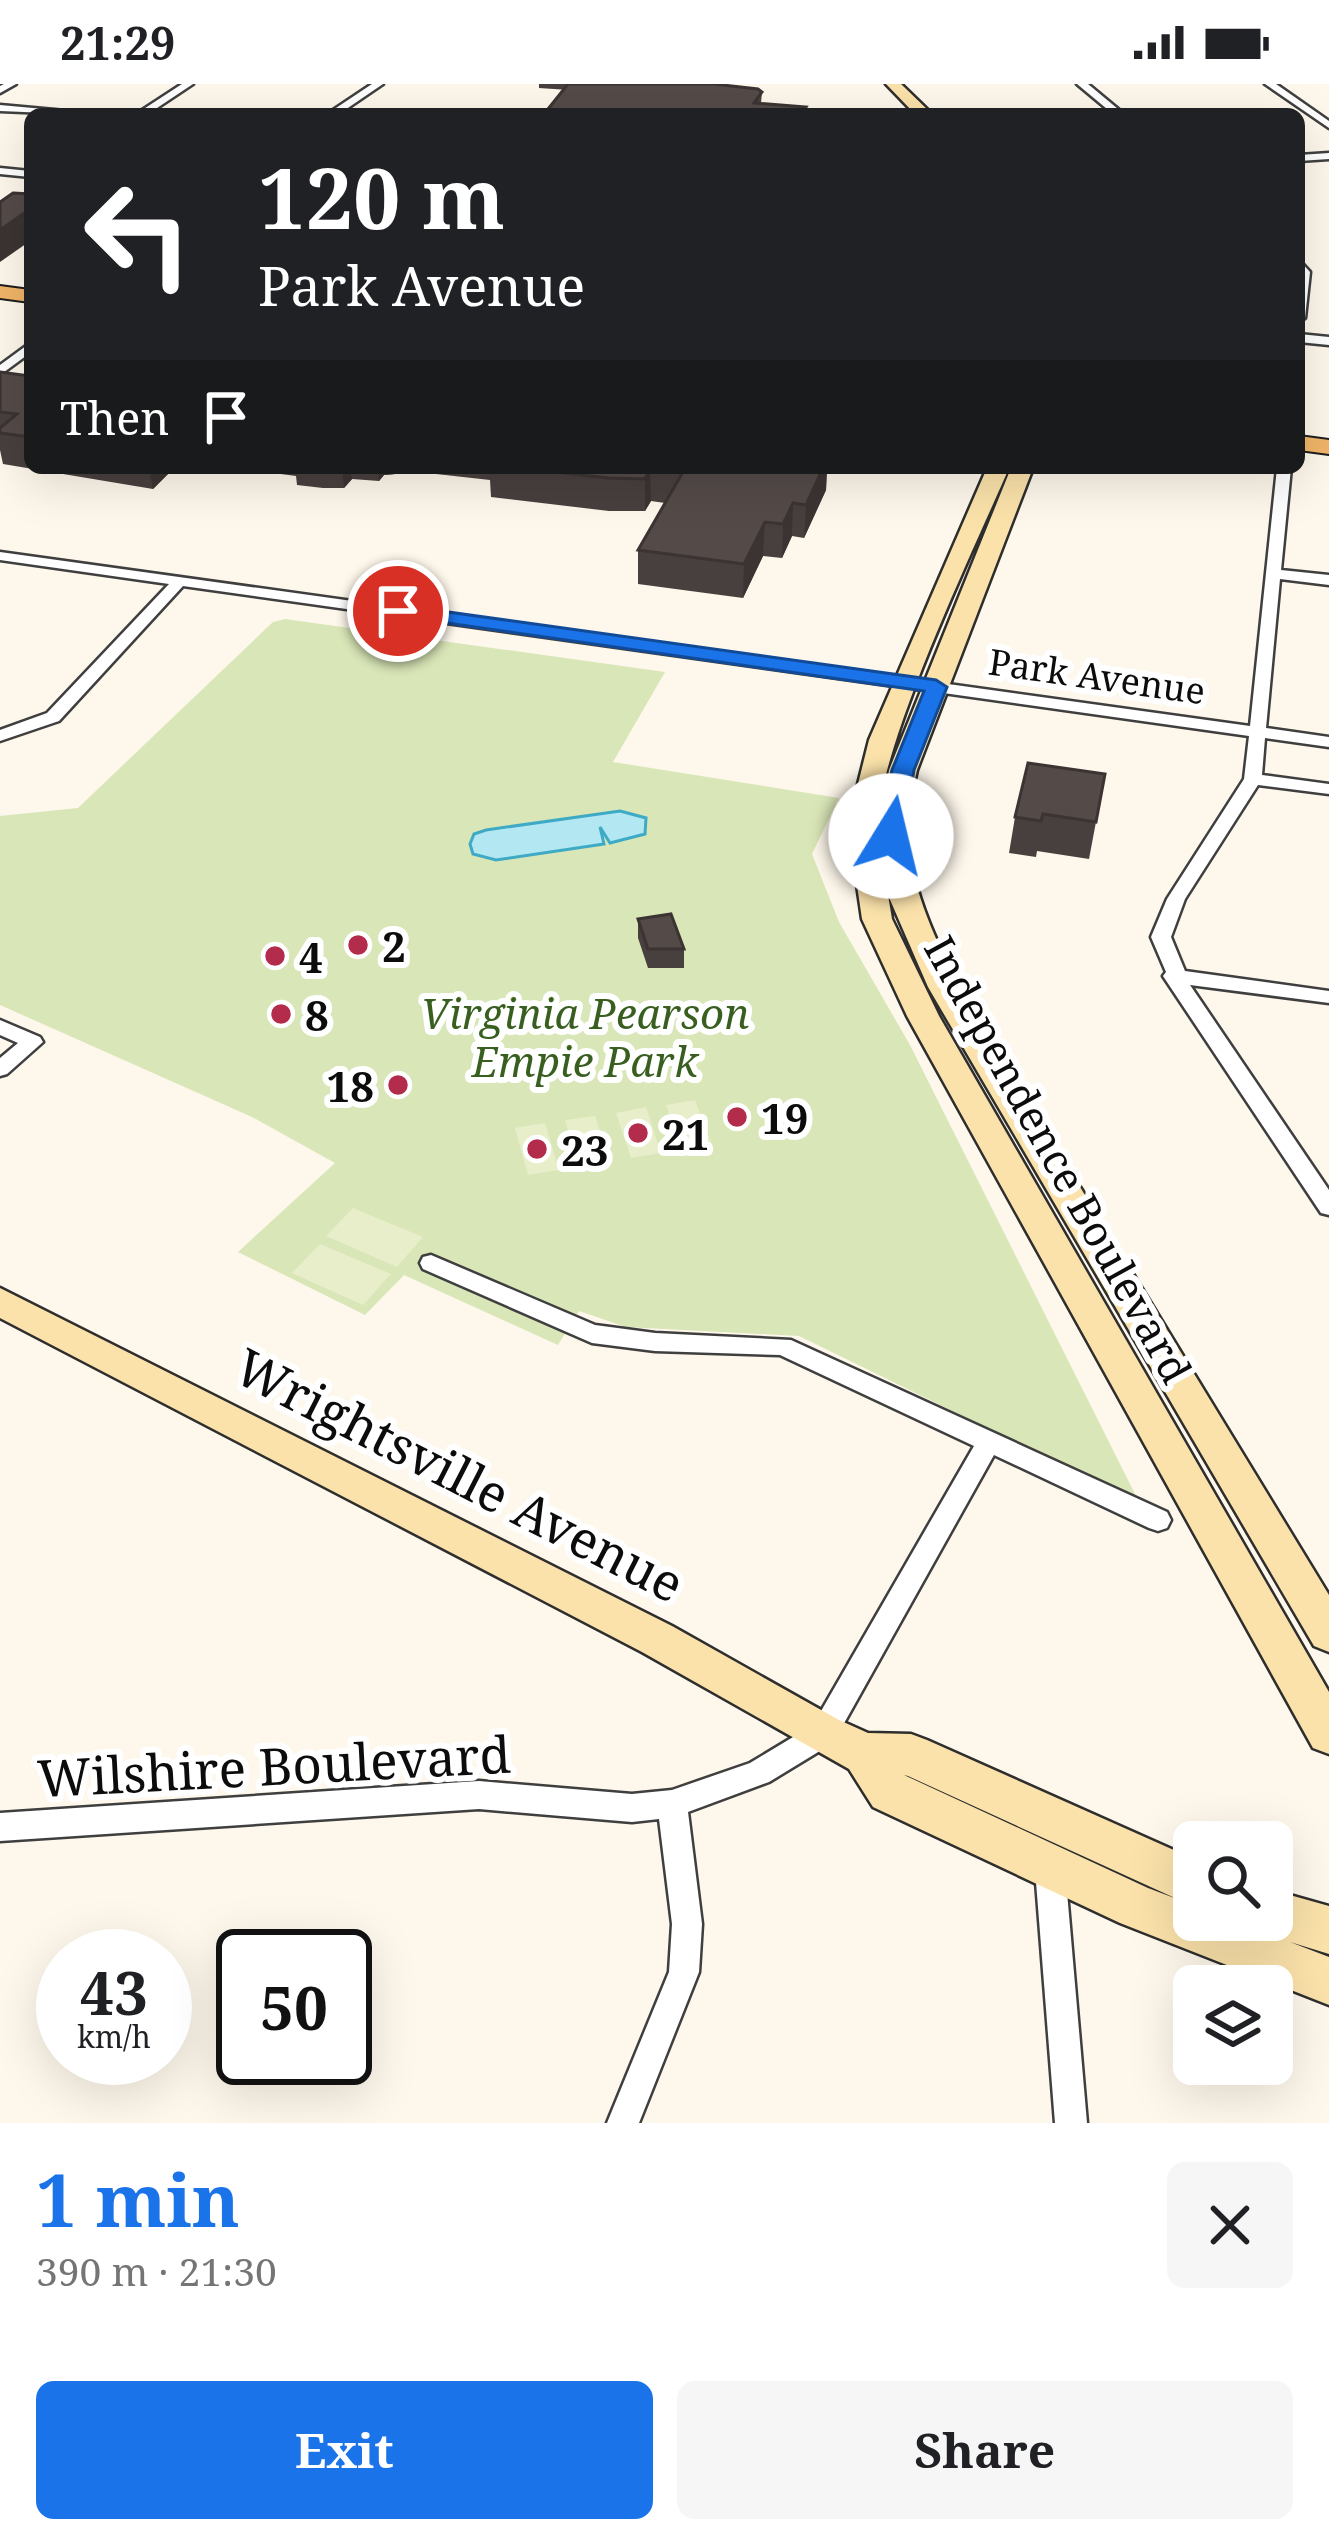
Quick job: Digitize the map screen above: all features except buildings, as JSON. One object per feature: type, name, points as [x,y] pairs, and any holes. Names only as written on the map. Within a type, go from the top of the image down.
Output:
[{"type":"main road","points":[[875,84],[899,108]]},
{"type":"main road","points":[[893,84],[918,108]]},
{"type":"main road","name":"Independence Boulevard","points":[[996,474],[922,685],[892,816],[898,881],[924,951],[1329,1634]]},
{"type":"main road","name":"Independence Boulevard","points":[[1019,474],[922,685],[882,740],[862,824],[866,873],[883,932],[923,1016],[1329,1734]]},
{"type":"main road","name":"Wrightsville Avenue","points":[[0,1302],[621,1621],[844,1744],[889,1792],[1050,1869],[1244,1952],[1329,1981]]},
{"type":"main road","name":"Wrightsville Avenue","points":[[844,1744],[911,1755],[1173,1874]]},
{"type":"main road","points":[[1293,1919],[1329,1930]]},
{"type":"street","points":[[0,90],[10,84]]},
{"type":"street","points":[[151,108],[188,84]]},
{"type":"street","points":[[341,108],[378,84]]},
{"type":"street","points":[[1082,84],[1112,108]]},
{"type":"street","points":[[1270,84],[1329,124]]},
{"type":"street","points":[[0,371],[24,352]]},
{"type":"street","points":[[1283,474],[1253,778],[1164,921],[1161,944],[1173,976],[1327,1203]]},
{"type":"street","name":"Park Avenue","points":[[0,556],[1329,742]]},
{"type":"street","points":[[1273,573],[1329,580]]},
{"type":"street","points":[[0,736],[53,717],[180,581]]},
{"type":"street","points":[[1253,778],[1329,790]]},
{"type":"street","points":[[1173,976],[1329,997]]},
{"type":"street","points":[[0,1027],[33,1042],[0,1069]]},
{"type":"street","points":[[431,1263],[592,1334],[655,1342],[783,1346],[1158,1520]]},
{"type":"street","points":[[844,1744],[990,1441]]},
{"type":"street","name":"Wilshire Boulevard","points":[[0,1828],[479,1795],[632,1808],[672,1804],[844,1744]]},
{"type":"street","points":[[623,2123],[684,1972],[687,1924],[672,1804]]},
{"type":"street","points":[[1050,1869],[1072,2123]]},
{"type":"green space","name":"Virginia Pearson Empie Park","points":[[285,619],[665,672],[613,762],[839,798],[812,854],[839,922],[910,1045],[1139,1502],[799,1336],[626,1327],[579,1311],[558,1345],[404,1275],[365,1315],[238,1252],[335,1163],[252,1117],[0,1005],[0,816],[78,808],[273,622]]},
{"type":"green space","points":[[695,1100],[712,1145],[682,1150],[666,1105]]},
{"type":"green space","name":"21","points":[[646,1107],[661,1153],[631,1158],[616,1113]]},
{"type":"green space","points":[[595,1116],[610,1161],[579,1167],[565,1120]]},
{"type":"green space","name":"23","points":[[545,1123],[559,1170],[528,1175],[515,1128]]},
{"type":"green space","points":[[353,1208],[423,1237],[397,1267],[326,1236]]},
{"type":"green space","points":[[320,1244],[391,1274],[363,1305],[292,1273]]},
{"type":"water","points":[[620,811],[646,818],[645,834],[610,843],[600,827],[604,844],[496,860],[473,854],[470,844],[474,834],[486,830]]},
{"type":"place","name":"2","points":[[358,945]]},
{"type":"place","name":"4","points":[[275,956]]},
{"type":"place","name":"8","points":[[281,1014]]},
{"type":"place","name":"18","points":[[398,1085]]},
{"type":"place","name":"19","points":[[737,1117]]},
{"type":"place","name":"21","points":[[638,1133]]},
{"type":"place","name":"23","points":[[537,1149]]},
{"type":"route","points":[[398,611],[936,687],[903,770],[891,836]]}]
